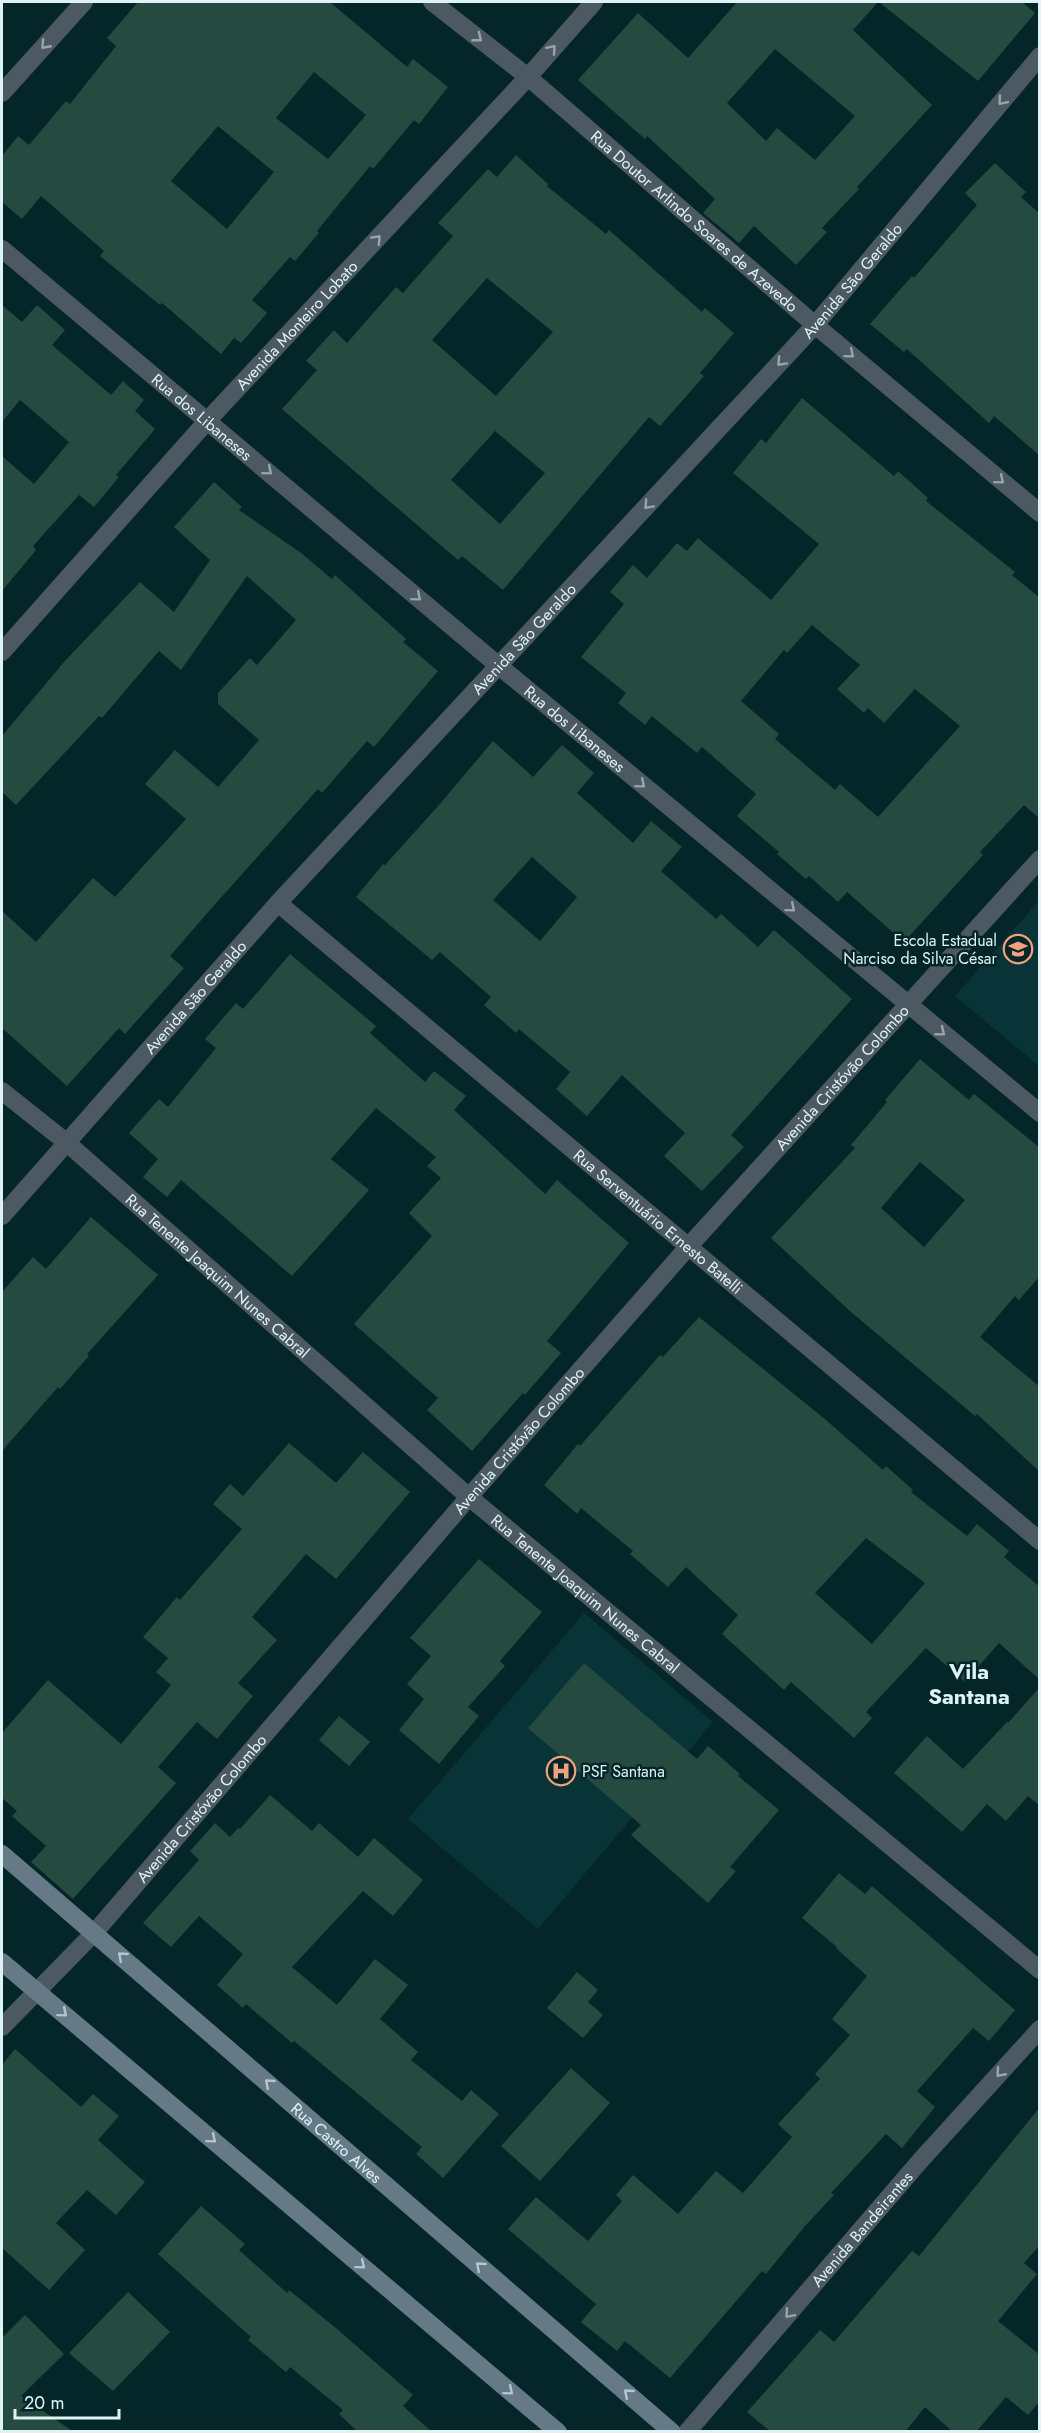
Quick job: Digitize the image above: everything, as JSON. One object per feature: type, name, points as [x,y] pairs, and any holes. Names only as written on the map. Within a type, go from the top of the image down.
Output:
[{"type":"main road","name":"Rua Castro Alves","points":[[2,1854],[672,2432]]},
{"type":"main road","points":[[2,1962],[558,2432]]},
{"type":"street","points":[[2,93],[84,2]]},
{"type":"street","name":"Rua Doutor Arlindo Soares de Azevedo","points":[[432,2],[528,77],[815,325],[1040,513]]},
{"type":"street","name":"Avenida Monteiro Lobato","points":[[2,652],[208,420],[528,77],[594,2]]},
{"type":"street","name":"Avenida São Geraldo","points":[[2,1216],[278,903],[815,325],[1040,56]]},
{"type":"street","name":"Rua dos Libaneses","points":[[2,249],[499,666],[1040,1113]]},
{"type":"street","name":"Avenida Cristóvão Colombo","points":[[2,2027],[94,1932],[689,1246],[1040,859]]},
{"type":"street","name":"Rua Serventuário Ernesto Batelli","points":[[278,903],[1040,1541]]},
{"type":"street","name":"Rua Tenente Joaquim Nunes Cabral","points":[[2,1091],[66,1142],[469,1497],[1040,1970]]},
{"type":"street","name":"Avenida Bandeirantes","points":[[687,2432],[920,2161],[1040,2029]]},
{"type":"shaded area","name":"Escola Estadual Narciso da Silva César","points":[[1039,901],[1039,1066],[955,996]]},
{"type":"shaded area","name":"PSF Santana","points":[[584,1613],[713,1722],[538,1929],[408,1819]]},
{"type":"building","points":[[138,2],[330,2],[407,67],[413,59],[448,87],[419,124],[414,120],[373,169],[370,166],[295,261],[290,257],[252,300],[267,313],[241,343],[234,338],[221,354],[162,303],[160,305],[100,256],[104,251],[41,196],[22,219],[2,202],[2,156],[18,136],[29,145],[66,101],[70,104],[116,46],[107,38]],"holes":[[[314,72],[366,115],[328,159],[276,118]],[[218,126],[274,172],[227,229],[171,181]]]},
{"type":"building","points":[[737,2],[878,2],[853,30],[932,105],[822,228],[827,232],[796,265],[754,226],[739,243],[703,213],[715,199],[647,136],[645,139],[578,80],[638,13],[688,58]],"holes":[[[775,49],[855,116],[815,160],[777,128],[766,141],[727,103]]]},
{"type":"building","points":[[879,2],[1022,2],[1035,13],[978,81]]},
{"type":"building","points":[[516,155],[548,184],[547,186],[606,234],[609,230],[702,312],[705,308],[734,333],[700,373],[704,376],[660,426],[649,417],[503,590],[462,556],[458,560],[282,409],[317,370],[306,361],[334,330],[347,343],[396,287],[403,293],[453,236],[438,223],[488,169],[497,177]],"holes":[[[487,278],[553,332],[496,396],[432,340]],[[495,431],[545,473],[500,524],[451,480]]]},
{"type":"building","points":[[995,163],[1026,192],[1021,197],[1040,214],[1040,456],[994,416],[989,423],[907,349],[904,352],[870,324],[912,276],[914,278],[977,205],[965,193]]},
{"type":"building","points":[[2,305],[22,322],[37,305],[65,330],[52,345],[111,395],[123,381],[144,400],[135,411],[155,429],[116,475],[119,477],[94,507],[79,495],[33,546],[36,550],[2,591],[2,456],[34,484],[69,442],[20,400],[2,422]]},
{"type":"building","points":[[802,398],[894,476],[898,471],[928,498],[926,501],[1015,572],[1012,575],[1040,598],[1040,819],[1024,805],[980,852],[983,855],[904,942],[847,892],[838,902],[809,876],[806,879],[777,854],[779,852],[737,816],[756,794],[702,747],[697,753],[652,716],[645,725],[618,703],[626,693],[581,657],[624,604],[610,592],[633,565],[647,578],[677,543],[687,551],[698,538],[771,600],[819,544],[733,473],[761,439],[766,443]],"holes":[[[812,625],[860,665],[837,689],[864,713],[868,708],[884,723],[915,689],[960,726],[878,817],[840,784],[835,790],[775,739],[779,734],[741,701],[784,650],[787,653]]]},
{"type":"building","points":[[214,482],[242,507],[239,510],[301,553],[332,579],[335,575],[406,639],[403,642],[438,671],[374,747],[367,741],[322,793],[318,789],[170,956],[184,968],[125,1034],[119,1028],[67,1086],[2,1028],[2,911],[36,942],[93,878],[115,897],[186,819],[145,784],[175,750],[218,787],[259,740],[218,704],[218,693],[250,658],[257,665],[296,620],[247,576],[181,670],[159,651],[102,718],[99,716],[16,805],[2,792],[2,736],[64,662],[140,582],[174,612],[210,560],[174,527]]},
{"type":"building","points":[[493,741],[533,777],[562,745],[594,773],[577,793],[633,843],[651,821],[682,847],[661,871],[716,919],[721,914],[758,947],[774,930],[852,999],[731,1135],[744,1147],[702,1191],[664,1156],[685,1133],[622,1075],[587,1116],[556,1089],[570,1072],[519,1029],[516,1033],[484,1005],[491,997],[440,952],[432,960],[356,897],[383,864],[385,865]],"holes":[[[532,857],[577,897],[540,941],[493,900]]]},
{"type":"building","points":[[290,954],[376,1026],[370,1033],[425,1082],[434,1071],[466,1096],[454,1110],[545,1194],[557,1180],[629,1243],[547,1341],[561,1353],[472,1451],[427,1410],[438,1398],[354,1324],[432,1236],[409,1213],[441,1178],[427,1166],[436,1157],[376,1108],[331,1159],[369,1190],[292,1276],[181,1180],[167,1197],[143,1177],[158,1159],[129,1133],[159,1099],[168,1107],[216,1048],[205,1039],[236,1003],[243,1009]]},
{"type":"building","points":[[920,1059],[969,1100],[974,1094],[1040,1148],[1040,1276],[1019,1300],[1015,1296],[980,1337],[1040,1387],[1040,1472],[977,1414],[975,1416],[851,1312],[771,1238],[855,1148],[851,1145],[887,1102],[885,1100]],"holes":[[[920,1162],[965,1200],[924,1247],[881,1208]]]},
{"type":"building","points":[[91,1217],[158,1275],[87,1354],[89,1356],[60,1389],[58,1387],[2,1451],[2,1292],[33,1257],[46,1269]]},
{"type":"building","points":[[699,1317],[826,1420],[883,1470],[886,1466],[913,1490],[911,1492],[967,1536],[977,1524],[1009,1551],[1004,1557],[1040,1587],[1040,1680],[999,1643],[965,1682],[926,1648],[866,1712],[872,1718],[854,1738],[791,1682],[784,1690],[722,1634],[738,1615],[686,1567],[668,1587],[630,1554],[633,1551],[581,1508],[577,1514],[544,1485],[578,1444],[580,1446],[660,1355],[663,1357]],"holes":[[[866,1538],[925,1583],[872,1644],[815,1593]]]},
{"type":"building","points":[[289,1443],[336,1483],[363,1452],[410,1492],[336,1579],[306,1554],[252,1617],[277,1640],[238,1683],[253,1696],[217,1739],[197,1722],[158,1767],[176,1783],[73,1899],[31,1862],[46,1846],[12,1816],[17,1811],[2,1798],[2,1733],[48,1680],[121,1744],[171,1685],[156,1672],[168,1658],[143,1637],[177,1597],[180,1600],[242,1529],[213,1504],[230,1484],[243,1496]]},
{"type":"building","points":[[479,1559],[542,1612],[500,1661],[505,1666],[468,1707],[479,1716],[439,1764],[399,1730],[424,1699],[407,1684],[431,1656],[410,1638]]},
{"type":"building","points":[[584,1663],[697,1759],[708,1746],[740,1774],[738,1776],[779,1810],[730,1867],[736,1871],[708,1903],[631,1835],[641,1825],[528,1728]]},
{"type":"building","points":[[1040,1687],[1040,1806],[1028,1796],[1006,1821],[987,1804],[962,1832],[894,1773],[927,1736],[963,1769]]},
{"type":"building","points":[[339,1716],[370,1742],[349,1766],[319,1740]]},
{"type":"building","points":[[270,1795],[312,1831],[319,1823],[358,1857],[374,1838],[423,1880],[393,1916],[363,1891],[292,1967],[337,2005],[375,1959],[408,1985],[380,2019],[418,2052],[411,2060],[462,2101],[471,2090],[499,2114],[443,2178],[416,2154],[422,2147],[294,2041],[292,2043],[246,2004],[243,2008],[217,1985],[243,1954],[199,1916],[171,1947],[143,1923],[199,1860],[190,1851],[215,1823],[230,1837]]},
{"type":"building","points":[[839,1873],[865,1894],[872,1886],[1015,2010],[989,2041],[973,2028],[917,2091],[935,2107],[902,2148],[886,2134],[831,2193],[834,2195],[766,2274],[762,2271],[670,2378],[625,2341],[617,2351],[581,2322],[596,2304],[508,2229],[536,2197],[588,2241],[622,2201],[616,2195],[633,2175],[678,2214],[716,2171],[743,2193],[792,2137],[778,2124],[820,2079],[815,2074],[850,2035],[832,2019],[867,1976],[802,1918]]},
{"type":"building","points":[[577,1972],[598,1990],[588,2002],[603,2015],[583,2038],[547,2008]]},
{"type":"building","points":[[15,2049],[81,2107],[93,2094],[119,2116],[98,2140],[145,2182],[116,2215],[87,2190],[56,2223],[85,2250],[49,2290],[2,2248],[2,2065]]},
{"type":"building","points":[[571,2068],[610,2103],[540,2181],[501,2146]]},
{"type":"building","points":[[1040,2107],[1040,2245],[1024,2263],[1037,2274],[998,2321],[1040,2355],[1040,2401],[1028,2415],[1006,2397],[976,2432],[953,2432],[925,2407],[905,2432],[771,2432],[747,2412],[820,2330],[834,2342],[912,2251],[919,2256]]},
{"type":"building","points":[[201,2206],[245,2244],[239,2250],[287,2293],[289,2290],[413,2395],[403,2406],[432,2432],[358,2432],[339,2414],[343,2410],[290,2367],[286,2372],[248,2340],[251,2337],[158,2254]]},
{"type":"building","points":[[128,2292],[170,2332],[113,2391],[69,2353]]},
{"type":"building","points":[[25,2315],[64,2354],[21,2396],[74,2432],[2,2432],[2,2338]]},
{"type":"place","name":"Escola Estadual Narciso da Silva César","points":[[1018,949]]},
{"type":"place","name":"PSF Santana","points":[[561,1771]]},
{"type":"district","name":"Vila Santana","points":[[969,1684]]}]
